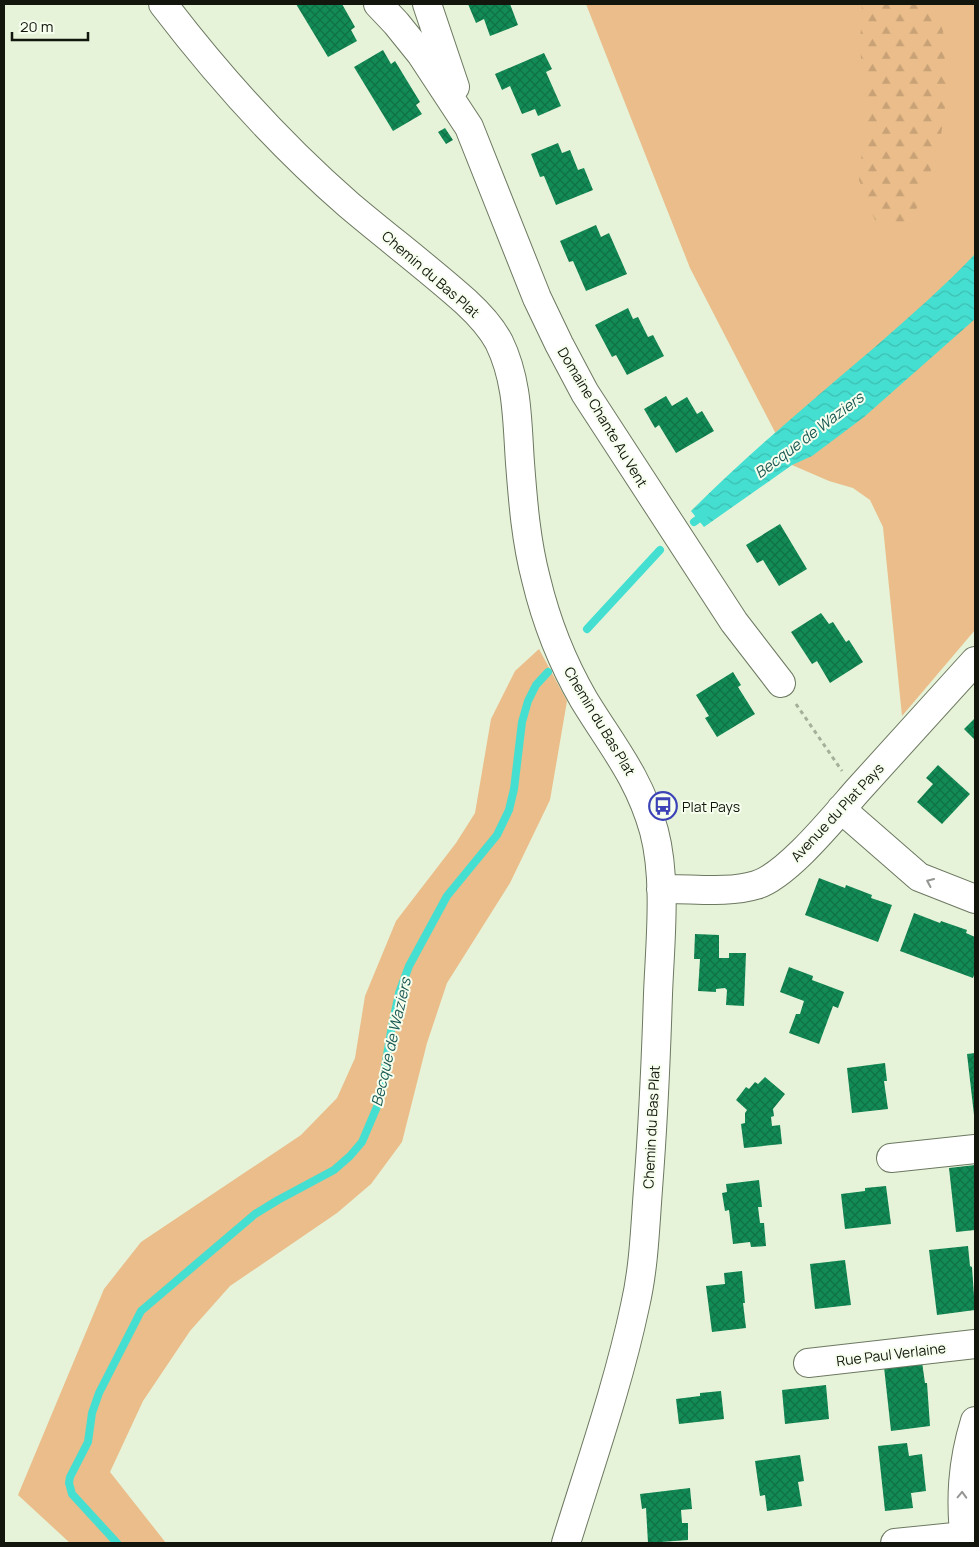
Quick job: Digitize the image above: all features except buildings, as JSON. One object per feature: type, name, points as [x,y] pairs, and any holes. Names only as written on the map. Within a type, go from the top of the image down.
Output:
[{"type":"street","name":"Chemin du Bas Plat","points":[[163,4],[222,77],[292,151],[349,205],[466,302],[484,320],[497,340],[508,363],[514,388],[528,543],[536,580],[552,632],[566,665],[585,701],[623,759],[639,789],[655,834],[661,889],[654,1102],[642,1268],[627,1340],[566,1543]]},
{"type":"street","name":"Domaine Chante Au Vent","points":[[378,4],[421,54],[469,127]]},
{"type":"street","name":"Domaine Chante Au Vent","points":[[427,4],[469,127],[537,298],[558,344],[585,393],[734,622],[781,683]]},
{"type":"street","name":"Avenue du Plat Pays","points":[[661,889],[738,889],[756,885],[773,878],[788,865],[848,801],[975,661]]},
{"type":"street","points":[[848,801],[863,831],[919,877],[975,899]]},
{"type":"street","points":[[891,1158],[975,1149]]},
{"type":"street","name":"Rue Paul Verlaine","points":[[808,1363],[975,1344]]},
{"type":"street","points":[[895,1543],[964,1540],[963,1468],[975,1421]]},
{"type":"path","points":[[781,683],[848,801]]},
{"type":"green space","points":[[586,4],[975,4],[975,630],[902,716],[883,527],[870,500],[853,488],[829,481],[792,465],[690,268]]},
{"type":"green space","points":[[862,4],[934,4],[943,31],[947,94],[939,149],[914,215],[903,227],[875,220],[859,180],[866,111],[860,47]]},
{"type":"green space","points":[[539,649],[567,701],[550,800],[510,883],[447,983],[427,1043],[402,1142],[371,1184],[337,1213],[230,1286],[190,1331],[143,1401],[110,1472],[166,1543],[70,1543],[18,1495],[104,1289],[141,1242],[301,1135],[337,1098],[355,1058],[365,996],[396,921],[456,843],[475,813],[491,719],[515,671]]},
{"type":"water","points":[[975,254],[975,319],[864,417],[812,456],[792,465],[704,527],[691,511],[758,448],[926,302]]},
{"type":"waterway","name":"Becque de Waziers","points":[[694,522],[705,514]]},
{"type":"waterway","name":"Becque de Waziers","points":[[587,629],[660,550]]},
{"type":"waterway","name":"Becque de Waziers","points":[[117,1543],[72,1494],[69,1483],[70,1477],[88,1442],[92,1413],[99,1393],[141,1311],[255,1214],[334,1170],[362,1142],[379,1102],[399,993],[409,966],[447,896],[497,835],[509,810],[514,789],[522,722],[528,701],[536,685],[548,672]]},
{"type":"place","name":"Plat Pays","points":[[663,806]]}]
